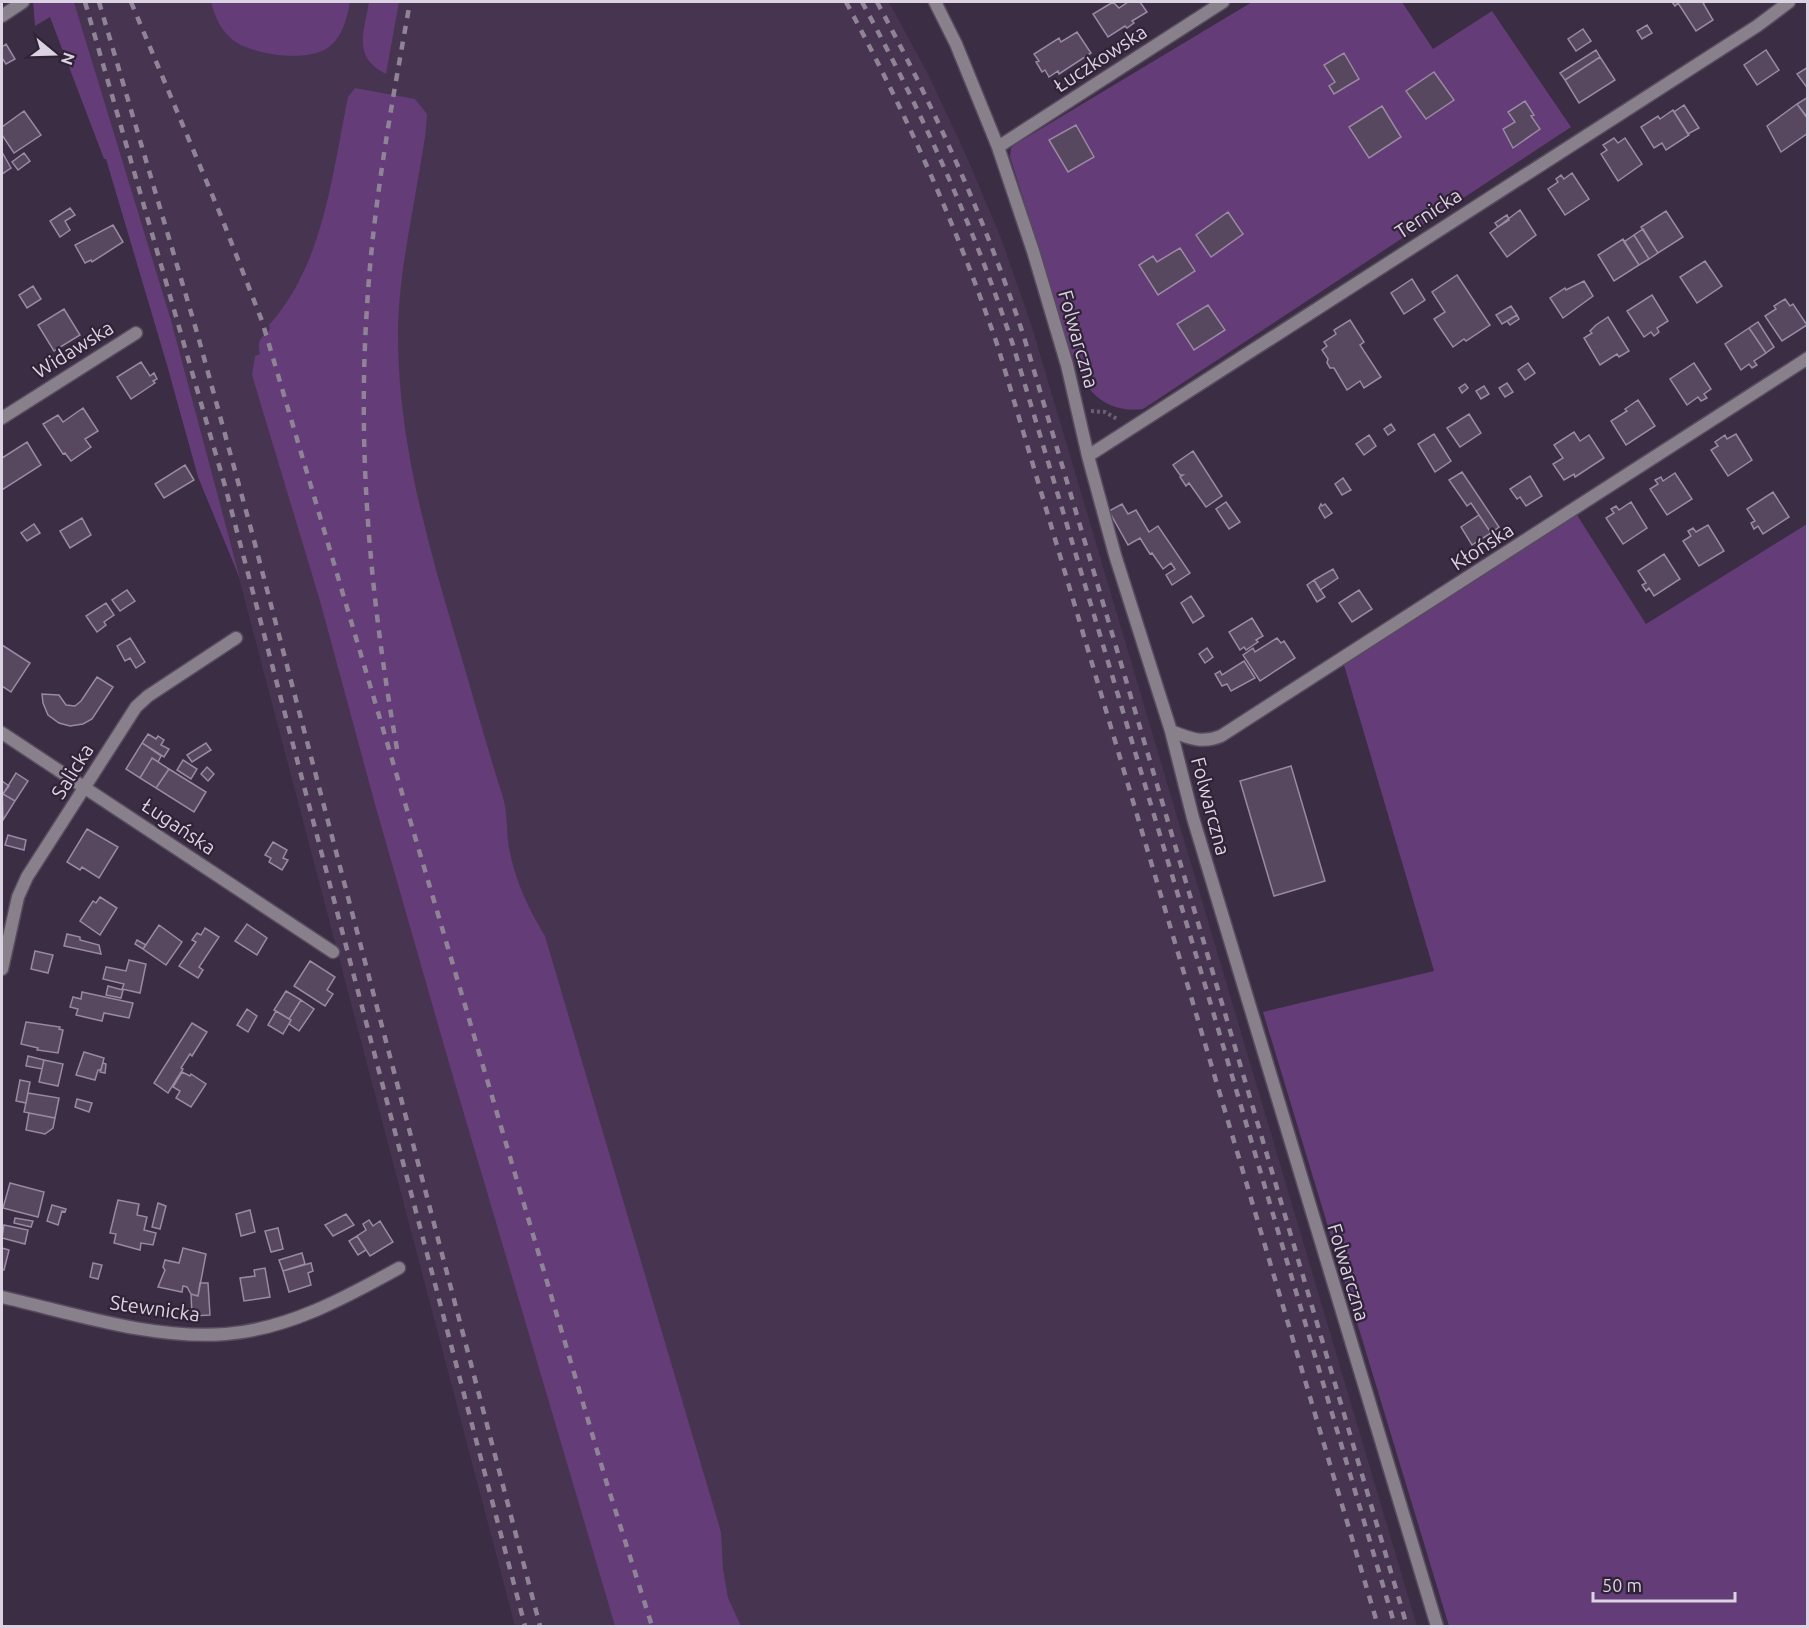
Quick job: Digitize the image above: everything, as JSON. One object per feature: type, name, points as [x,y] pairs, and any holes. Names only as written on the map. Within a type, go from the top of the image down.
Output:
[{"type":"street","points":[[2,16],[23,2]]},
{"type":"street","name":"Folwarczna","points":[[935,2],[956,44],[998,147],[1040,274],[1067,364],[1114,555],[1171,731],[1203,852],[1437,1626]]},
{"type":"street","name":"Łuczkowska","points":[[998,147],[1223,2]]},
{"type":"street","name":"Ternicka","points":[[1088,456],[1757,26],[1789,2]]},
{"type":"street","name":"Widawska","points":[[2,418],[136,333]]},
{"type":"street","name":"Kłońska","points":[[1171,731],[1195,740],[1209,741],[1221,736],[1808,358]]},
{"type":"street","name":"Salicka","points":[[2,969],[18,897],[23,887],[136,707],[148,696],[236,638]]},
{"type":"street","name":"Ługańska","points":[[2,733],[333,952]]},
{"type":"street","name":"Stewnicka","points":[[2,1297],[136,1328],[173,1334],[227,1334],[266,1326],[320,1309],[399,1268]]},
{"type":"path","points":[[1078,413],[1105,412],[1120,421],[1128,431]]},
{"type":"shaded area","points":[[33,2],[74,2],[171,320],[240,579],[198,477],[106,159],[104,159],[50,17],[35,26]]},
{"type":"shaded area","points":[[74,2],[889,2],[928,74],[966,155],[1001,238],[1032,327],[1417,1626],[515,1626],[171,320]]},
{"type":"shaded area","points":[[211,2],[350,2],[344,26],[334,43],[320,52],[295,56],[254,50],[234,41],[219,23]]},
{"type":"shaded area","points":[[369,2],[399,2],[386,74],[368,60],[364,52],[363,34]]},
{"type":"shaded area","points":[[1252,2],[1402,2],[1433,49],[1492,11],[1571,127],[1143,409],[1129,410],[1115,407],[1092,392],[1085,383],[1073,357],[1010,157],[1011,148]]},
{"type":"shaded area","points":[[355,88],[415,99],[427,114],[404,262],[398,317],[399,374],[403,413],[416,490],[435,566],[504,800],[509,848],[515,871],[528,904],[545,936],[721,1532],[723,1569],[728,1598],[741,1626],[615,1626],[449,1063],[320,601],[252,375],[255,356],[260,354],[261,338],[270,329],[269,325],[288,301],[314,246],[330,187],[348,97]]},
{"type":"shaded area","points":[[1577,515],[1646,624],[1807,524],[1807,1626],[1449,1626],[1263,1012],[1434,971],[1344,665]]},
{"type":"building","points":[[1113,2],[1119,8],[1128,2],[1140,2],[1147,12],[1132,21],[1134,23],[1127,28],[1125,26],[1108,37],[1093,14]]},
{"type":"building","points":[[1672,2],[1706,2],[1703,3],[1713,20],[1696,31],[1678,3],[1675,6]]},
{"type":"building","points":[[1647,25],[1652,33],[1642,39],[1637,31]]},
{"type":"building","points":[[1583,29],[1591,41],[1576,51],[1568,39]]},
{"type":"building","points":[[1077,32],[1091,53],[1059,74],[1058,71],[1049,77],[1045,70],[1042,72],[1034,54],[1059,38],[1061,42]]},
{"type":"building","points":[[6,44],[15,59],[6,64],[2,58],[2,47]]},
{"type":"building","points":[[1596,50],[1600,57],[1565,80],[1560,73]]},
{"type":"building","points":[[1766,50],[1779,70],[1757,85],[1744,65]]},
{"type":"building","points":[[1344,53],[1359,79],[1334,94],[1329,86],[1335,82],[1324,65]]},
{"type":"building","points":[[1600,57],[1615,80],[1579,103],[1565,80]]},
{"type":"building","points":[[1808,67],[1808,89],[1797,74]]},
{"type":"building","points":[[1434,72],[1454,100],[1426,119],[1406,91]]},
{"type":"building","points":[[1808,97],[1808,118],[1807,118],[1797,104]]},
{"type":"building","points":[[1525,101],[1540,129],[1513,148],[1503,129],[1515,122],[1508,112]]},
{"type":"building","points":[[1797,104],[1808,118],[1808,133],[1781,152],[1767,126]]},
{"type":"building","points":[[1684,105],[1699,128],[1688,134],[1674,112]]},
{"type":"building","points":[[1382,106],[1401,137],[1369,158],[1349,127]]},
{"type":"building","points":[[1673,110],[1689,135],[1666,150],[1662,143],[1654,148],[1641,127],[1658,116],[1660,119]]},
{"type":"building","points":[[24,111],[41,135],[14,153],[2,135],[2,127]]},
{"type":"building","points":[[1076,125],[1094,157],[1068,172],[1049,140]]},
{"type":"building","points":[[1614,138],[1618,143],[1625,138],[1642,164],[1618,181],[1601,154],[1607,150],[1603,145]]},
{"type":"building","points":[[2,152],[11,168],[2,174]]},
{"type":"building","points":[[24,153],[30,161],[18,170],[12,162]]},
{"type":"building","points":[[1572,173],[1589,199],[1565,215],[1548,189],[1558,182],[1556,179],[1561,175],[1564,179]]},
{"type":"building","points":[[70,208],[75,215],[65,221],[70,230],[60,237],[50,221]]},
{"type":"building","points":[[1520,210],[1536,235],[1507,257],[1490,233]]},
{"type":"building","points":[[1666,211],[1683,237],[1658,253],[1641,227]]},
{"type":"building","points":[[1228,212],[1243,234],[1211,257],[1196,235]]},
{"type":"building","points":[[1507,215],[1509,220],[1498,227],[1495,223]]},
{"type":"building","points":[[113,225],[123,242],[92,262],[91,260],[85,263],[75,245]]},
{"type":"building","points":[[1643,229],[1658,253],[1649,259],[1634,235]]},
{"type":"building","points":[[1634,235],[1649,259],[1639,265],[1624,242]]},
{"type":"building","points":[[1623,239],[1639,265],[1614,281],[1598,255]]},
{"type":"building","points":[[1180,248],[1195,271],[1158,295],[1139,265],[1153,256],[1157,262]]},
{"type":"building","points":[[1705,261],[1722,286],[1697,303],[1680,277]]},
{"type":"building","points":[[1457,275],[1490,325],[1453,347],[1434,319],[1445,312],[1432,292]]},
{"type":"building","points":[[1412,279],[1425,300],[1404,314],[1391,293]]},
{"type":"building","points":[[1584,281],[1593,296],[1563,318],[1550,298],[1565,288],[1566,290]]},
{"type":"building","points":[[33,286],[41,299],[27,308],[19,295]]},
{"type":"building","points":[[1652,295],[1668,321],[1657,328],[1659,332],[1654,336],[1651,332],[1644,337],[1627,311]]},
{"type":"building","points":[[1785,299],[1790,306],[1793,304],[1807,325],[1782,341],[1765,316]]},
{"type":"building","points":[[1208,305],[1225,330],[1194,350],[1177,324]]},
{"type":"building","points":[[1511,306],[1517,315],[1502,324],[1496,315]]},
{"type":"building","points":[[64,309],[80,335],[54,351],[38,325]]},
{"type":"building","points":[[1517,315],[1519,319],[1510,325],[1507,321]]},
{"type":"building","points":[[1608,317],[1629,351],[1619,357],[1617,354],[1600,365],[1584,338],[1592,333],[1590,331],[1596,325]]},
{"type":"building","points":[[1350,320],[1364,342],[1360,345],[1381,377],[1364,388],[1360,381],[1347,390],[1334,368],[1330,368],[1327,363],[1328,359],[1322,350],[1327,346],[1324,342],[1336,334],[1334,330]]},
{"type":"building","points":[[1758,322],[1774,347],[1766,353],[1749,328]]},
{"type":"building","points":[[1749,328],[1766,353],[1754,361],[1757,365],[1752,368],[1749,364],[1741,370],[1725,344]]},
{"type":"building","points":[[141,362],[150,376],[154,373],[157,379],[153,381],[155,383],[131,399],[117,377]]},
{"type":"building","points":[[1528,363],[1535,373],[1525,380],[1518,370]]},
{"type":"building","points":[[1694,363],[1711,389],[1704,394],[1707,398],[1701,401],[1698,397],[1687,405],[1670,379]]},
{"type":"building","points":[[1507,383],[1513,392],[1505,397],[1499,388]]},
{"type":"building","points":[[1465,384],[1468,388],[1462,393],[1459,388]]},
{"type":"building","points":[[1484,386],[1489,394],[1481,399],[1476,391]]},
{"type":"building","points":[[1638,400],[1655,426],[1626,445],[1611,421],[1627,411],[1625,409]]},
{"type":"building","points":[[83,408],[98,431],[85,439],[91,447],[71,461],[65,453],[63,454],[43,424],[58,415],[63,422]]},
{"type":"building","points":[[1469,414],[1481,433],[1460,447],[1447,428]]},
{"type":"building","points":[[1391,424],[1395,430],[1388,435],[1384,429]]},
{"type":"building","points":[[1574,432],[1580,441],[1589,435],[1604,458],[1575,477],[1574,474],[1564,480],[1553,464],[1563,458],[1554,445]]},
{"type":"building","points":[[1434,434],[1451,461],[1435,472],[1418,444]]},
{"type":"building","points":[[1736,434],[1752,460],[1728,476],[1711,450],[1718,446],[1715,442],[1725,435],[1727,439]]},
{"type":"building","points":[[1369,435],[1376,446],[1364,455],[1356,444]]},
{"type":"building","points":[[27,442],[41,465],[2,490],[2,458]]},
{"type":"building","points":[[1193,451],[1222,496],[1206,507],[1189,483],[1186,486],[1180,477],[1183,475],[1180,475],[1173,465]]},
{"type":"building","points":[[185,465],[194,480],[164,498],[155,484]]},
{"type":"building","points":[[1462,472],[1499,527],[1491,533],[1471,503],[1467,506],[1449,480]]},
{"type":"building","points":[[1675,473],[1692,499],[1667,515],[1650,489],[1658,484],[1655,480],[1661,477],[1663,481]]},
{"type":"building","points":[[1530,476],[1542,496],[1526,506],[1510,489]]},
{"type":"building","points":[[1343,478],[1351,490],[1342,495],[1335,484]]},
{"type":"building","points":[[1773,492],[1789,517],[1763,534],[1758,526],[1754,529],[1751,523],[1755,521],[1747,509]]},
{"type":"building","points":[[1226,502],[1240,522],[1229,529],[1216,509]]},
{"type":"building","points":[[1631,502],[1647,528],[1623,544],[1606,518],[1614,513],[1611,509],[1616,506],[1619,510]]},
{"type":"building","points":[[1122,504],[1128,514],[1136,510],[1149,532],[1158,526],[1190,573],[1172,585],[1166,575],[1175,569],[1171,563],[1163,569],[1140,538],[1128,545],[1109,511]]},
{"type":"building","points":[[1321,504],[1322,506],[1325,504],[1332,513],[1325,518],[1319,508]]},
{"type":"building","points":[[1479,515],[1491,533],[1472,545],[1461,527]]},
{"type":"building","points":[[82,518],[91,535],[70,548],[60,531]]},
{"type":"building","points":[[34,524],[40,533],[27,541],[21,533]]},
{"type":"building","points":[[1708,525],[1724,551],[1699,566],[1683,541],[1691,536],[1688,531],[1693,528],[1696,532]]},
{"type":"building","points":[[1664,554],[1680,579],[1654,596],[1649,588],[1646,591],[1642,585],[1646,583],[1638,571]]},
{"type":"building","points":[[1333,569],[1338,578],[1320,590],[1314,580]]},
{"type":"building","points":[[1314,580],[1325,597],[1317,602],[1307,585]]},
{"type":"building","points":[[127,590],[135,601],[120,611],[112,600]]},
{"type":"building","points":[[1359,590],[1372,609],[1352,622],[1339,603]]},
{"type":"building","points":[[1191,596],[1204,616],[1193,623],[1181,603]]},
{"type":"building","points":[[106,603],[114,615],[104,622],[106,625],[97,632],[86,616]]},
{"type":"building","points":[[1252,618],[1263,636],[1246,650],[1244,647],[1240,650],[1229,632]]},
{"type":"building","points":[[130,638],[145,662],[136,668],[130,658],[125,661],[117,646]]},
{"type":"building","points":[[1277,638],[1281,643],[1284,641],[1295,658],[1260,681],[1243,655],[1253,648],[1255,652]]},
{"type":"building","points":[[2,645],[30,663],[11,692],[2,686]]},
{"type":"building","points":[[1207,648],[1213,657],[1205,663],[1199,654]]},
{"type":"building","points":[[1244,661],[1255,678],[1231,691],[1227,684],[1222,686],[1215,674],[1220,671],[1222,675]]},
{"type":"building","points":[[97,677],[113,687],[92,719],[83,724],[70,726],[59,723],[48,715],[42,694],[59,695],[66,705],[75,706]]},
{"type":"building","points":[[148,734],[156,739],[158,736],[164,740],[161,745],[169,749],[164,757],[142,743]]},
{"type":"building","points":[[142,743],[161,756],[158,762],[152,758],[140,778],[126,769]]},
{"type":"building","points":[[206,743],[211,750],[192,762],[187,755]]},
{"type":"building","points":[[152,758],[169,769],[156,788],[140,778]]},
{"type":"building","points":[[183,760],[197,769],[191,779],[177,770]]},
{"type":"building","points":[[1291,766],[1325,881],[1274,896],[1240,781]]},
{"type":"building","points":[[207,767],[214,774],[208,781],[201,774]]},
{"type":"building","points":[[169,769],[206,792],[194,812],[156,788]]},
{"type":"building","points":[[16,773],[28,781],[15,801],[3,794]]},
{"type":"building","points":[[2,781],[9,786],[3,794],[15,801],[3,820]]},
{"type":"building","points":[[87,829],[118,847],[99,878],[82,867],[80,870],[67,862]]},
{"type":"building","points":[[8,835],[26,840],[24,850],[5,845]]},
{"type":"building","points":[[273,842],[287,850],[283,858],[288,860],[282,870],[269,862],[271,858],[265,855]]},
{"type":"building","points":[[100,897],[117,908],[100,935],[80,921],[93,901],[96,903]]},
{"type":"building","points":[[247,924],[267,938],[257,955],[235,941]]},
{"type":"building","points":[[159,925],[182,942],[166,965],[143,949]]},
{"type":"building","points":[[205,928],[219,937],[199,967],[203,970],[198,978],[179,966],[196,942],[192,940],[197,933],[201,935]]},
{"type":"building","points":[[67,934],[99,945],[101,954],[64,946]]},
{"type":"building","points":[[137,940],[146,945],[143,949],[135,944]]},
{"type":"building","points":[[35,951],[53,955],[48,973],[31,969]]},
{"type":"building","points":[[129,960],[146,964],[140,993],[122,989],[124,984],[103,979],[106,967],[126,971]]},
{"type":"building","points":[[310,961],[335,977],[327,990],[333,994],[325,1006],[294,986]]},
{"type":"building","points":[[108,986],[123,990],[121,998],[106,995]]},
{"type":"building","points":[[286,991],[301,1000],[289,1019],[274,1010]]},
{"type":"building","points":[[82,992],[133,1003],[129,1018],[104,1013],[102,1021],[76,1015],[78,1009],[70,1007],[73,997],[81,999]]},
{"type":"building","points":[[301,1000],[314,1009],[299,1031],[289,1024],[291,1020],[289,1019]]},
{"type":"building","points":[[247,1009],[257,1016],[248,1032],[237,1025]]},
{"type":"building","points":[[276,1011],[291,1020],[283,1034],[268,1025]]},
{"type":"building","points":[[26,1022],[60,1027],[59,1029],[63,1030],[58,1053],[37,1050],[38,1048],[21,1044]]},
{"type":"building","points":[[192,1023],[207,1032],[192,1056],[190,1054],[181,1068],[183,1069],[168,1093],[154,1083]]},
{"type":"building","points":[[84,1052],[104,1058],[95,1080],[76,1075]]},
{"type":"building","points":[[28,1056],[44,1060],[42,1069],[26,1066]]},
{"type":"building","points":[[44,1060],[63,1064],[58,1086],[39,1082]]},
{"type":"building","points":[[103,1063],[106,1064],[105,1073],[100,1072]]},
{"type":"building","points":[[182,1072],[190,1076],[191,1074],[206,1084],[191,1107],[176,1098],[180,1091],[173,1087]]},
{"type":"building","points":[[20,1080],[30,1082],[26,1103],[16,1101]]},
{"type":"building","points":[[28,1093],[59,1098],[55,1118],[24,1112]]},
{"type":"building","points":[[77,1099],[92,1103],[89,1112],[75,1107]]},
{"type":"building","points":[[29,1113],[55,1118],[53,1128],[45,1134],[26,1130]]},
{"type":"building","points":[[10,1183],[44,1192],[38,1217],[3,1208]]},
{"type":"building","points":[[118,1200],[139,1204],[137,1215],[147,1217],[144,1230],[156,1233],[153,1245],[141,1243],[140,1250],[114,1243],[116,1234],[110,1233]]},
{"type":"building","points":[[158,1203],[166,1206],[160,1229],[152,1227]]},
{"type":"building","points":[[52,1205],[66,1209],[65,1212],[62,1211],[58,1225],[47,1221]]},
{"type":"building","points":[[250,1210],[255,1232],[241,1236],[236,1214]]},
{"type":"building","points":[[346,1214],[354,1225],[333,1236],[325,1225]]},
{"type":"building","points":[[15,1218],[33,1221],[31,1227],[14,1223]]},
{"type":"building","points":[[369,1220],[373,1226],[380,1221],[393,1242],[370,1256],[357,1236],[366,1230],[363,1224]]},
{"type":"building","points":[[4,1225],[28,1230],[25,1244],[2,1238]]},
{"type":"building","points":[[278,1228],[283,1249],[271,1252],[265,1231]]},
{"type":"building","points":[[357,1236],[366,1250],[358,1255],[349,1241]]},
{"type":"building","points":[[2,1248],[9,1250],[4,1270],[2,1270]]},
{"type":"building","points":[[183,1248],[206,1254],[198,1296],[191,1294],[187,1287],[183,1286],[182,1292],[158,1287],[165,1270],[163,1267],[165,1260],[179,1263]]},
{"type":"building","points":[[302,1253],[305,1264],[283,1271],[279,1260]]},
{"type":"building","points":[[93,1263],[102,1265],[98,1279],[90,1277]]},
{"type":"building","points":[[311,1263],[313,1271],[308,1273],[311,1285],[289,1292],[283,1271]]},
{"type":"building","points":[[265,1268],[270,1297],[244,1301],[240,1278],[255,1276],[254,1270]]},
{"type":"building","points":[[200,1283],[208,1283],[210,1315],[192,1316],[191,1294],[198,1296]]},
{"type":"railway","points":[[85,2],[225,486],[525,1626]]},
{"type":"railway","points":[[99,2],[198,336],[251,529],[540,1626]]},
{"type":"railway","points":[[131,2],[221,216],[262,321],[607,1484],[652,1626]]},
{"type":"railway","points":[[397,749],[380,639],[368,529],[364,363],[378,192],[410,2]]},
{"type":"railway","points":[[846,2],[910,128],[948,214],[998,347],[1378,1626]]},
{"type":"railway","points":[[862,2],[926,127],[945,170],[981,256],[1013,345],[1395,1626]]},
{"type":"railway","points":[[877,2],[958,166],[993,250],[1024,337],[1407,1626]]}]
